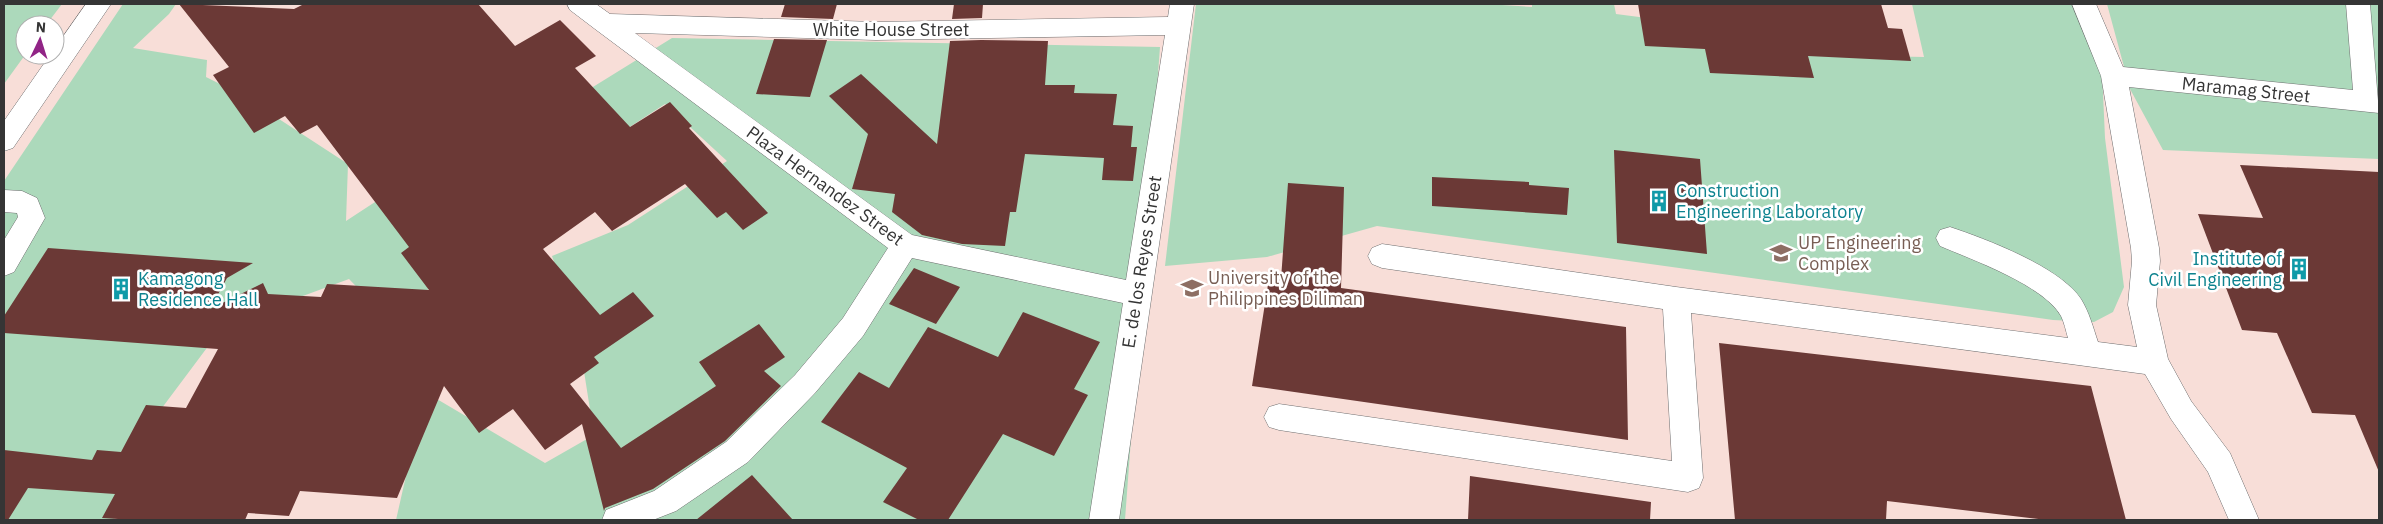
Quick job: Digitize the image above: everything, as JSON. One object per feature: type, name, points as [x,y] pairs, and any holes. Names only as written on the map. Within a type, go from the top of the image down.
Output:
[{"type":"street","points":[[4,141],[99,4]]},
{"type":"street","name":"Plaza Hernandez Street","points":[[578,4],[905,245],[1138,294]]},
{"type":"street","points":[[2084,4],[2114,76],[2145,248],[2146,261],[2142,305],[2154,362],[2181,410],[2219,462],[2244,520]]},
{"type":"street","points":[[2358,4],[2373,103]]},
{"type":"street","name":"White House Street","points":[[604,23],[876,31],[1180,15]]},
{"type":"street","name":"E. de los Reyes Street","points":[[1104,520],[1180,15]]},
{"type":"street","name":"Maramag Street","points":[[2114,76],[2373,103]]},
{"type":"street","points":[[4,201],[22,202],[32,211],[32,218],[4,264]]},
{"type":"street","points":[[1950,238],[2017,266],[2053,290],[2070,306],[2088,353]]},
{"type":"street","points":[[617,520],[665,500],[737,452],[805,384],[853,327],[905,245]]},
{"type":"street","points":[[1382,256],[1676,299],[2154,362]]},
{"type":"street","points":[[1279,417],[1688,478],[1676,299]]},
{"type":"shaded area","name":"University of the Philippines Diliman","points":[[4,4],[2379,4],[2379,520],[4,520]]},
{"type":"green space","points":[[4,4],[62,4],[54,15],[15,15],[15,65],[18,65],[4,84]]},
{"type":"green space","points":[[123,4],[176,4],[169,14],[133,48],[207,60],[206,77],[242,95],[348,164],[346,221],[482,132],[435,271],[419,312],[396,327],[349,279],[224,325],[132,448],[114,520],[4,520],[4,181]]},
{"type":"green space","points":[[1196,4],[1486,4],[1532,7],[1532,4],[1614,4],[1616,14],[1716,27],[1724,53],[1924,57],[1912,4],[2073,4],[2102,71],[2105,138],[2124,287],[2113,312],[2094,322],[2053,320],[1377,226],[1267,257],[1165,266]]},
{"type":"green space","points":[[2107,4],[2379,4],[2379,159],[2163,150],[2130,89]]},
{"type":"green space","points":[[672,38],[1160,47],[1125,520],[396,520],[425,392],[545,463],[594,435],[578,333],[552,256],[628,225],[727,161],[665,104],[599,147],[559,108]]},
{"type":"building","points":[[179,4],[294,9],[304,4],[478,4],[515,46],[560,20],[596,56],[575,68],[630,127],[670,102],[692,126],[689,128],[768,213],[743,230],[726,212],[717,218],[685,184],[612,231],[595,212],[543,249],[600,315],[633,292],[654,316],[594,357],[599,363],[570,384],[621,448],[716,386],[699,362],[759,324],[785,357],[764,371],[781,386],[725,441],[653,489],[605,508],[604,511],[582,424],[545,450],[513,409],[479,433],[444,386],[397,498],[300,491],[289,516],[248,513],[245,520],[134,520],[102,518],[115,494],[28,488],[8,520],[4,520],[4,450],[92,460],[97,450],[121,452],[146,405],[186,408],[218,349],[4,333],[4,316],[48,248],[253,263],[227,278],[210,309],[263,283],[268,294],[321,297],[327,284],[429,290],[401,253],[409,247],[317,125],[300,134],[285,116],[254,133],[213,75],[229,67]]},
{"type":"building","points":[[785,4],[837,4],[833,19],[781,17]]},
{"type":"building","points":[[954,4],[983,4],[982,18],[952,19]]},
{"type":"building","points":[[1638,4],[1881,4],[1888,28],[1902,29],[1911,61],[1808,56],[1814,78],[1710,73],[1705,49],[1645,46]]},
{"type":"building","points":[[774,39],[827,40],[810,97],[756,94]]},
{"type":"building","points":[[950,41],[1048,41],[1045,85],[1075,85],[1074,93],[1117,94],[1113,125],[1133,126],[1131,147],[1137,147],[1133,181],[1102,180],[1104,158],[1025,154],[1016,212],[1010,212],[1005,246],[962,244],[922,235],[892,212],[895,194],[852,189],[868,134],[829,96],[861,74],[937,144]]},
{"type":"building","name":"Construction Engineering Laboratory","points":[[1614,150],[1700,159],[1707,254],[1617,243]]},
{"type":"building","name":"Institute of Civil Engineering","points":[[2240,165],[2379,172],[2379,472],[2355,415],[2312,413],[2277,333],[2242,330],[2198,214],[2263,218]]},
{"type":"building","points":[[1432,177],[1529,182],[1529,185],[1569,188],[1567,215],[1432,206]]},
{"type":"building","points":[[1288,183],[1344,187],[1341,288],[1626,327],[1628,440],[1252,386],[1269,278],[1281,279]]},
{"type":"building","points":[[914,268],[960,287],[936,324],[889,304]]},
{"type":"building","points":[[1023,312],[1100,342],[1074,389],[1088,395],[1054,456],[1003,434],[948,520],[919,520],[883,502],[907,468],[821,422],[859,372],[889,388],[928,327],[998,357]]},
{"type":"building","points":[[1719,343],[2091,386],[2126,520],[2047,520],[1887,501],[1886,520],[1735,520]]},
{"type":"building","points":[[752,475],[793,520],[696,520]]},
{"type":"building","points":[[1470,476],[1651,502],[1650,520],[1468,520]]},
{"type":"place","name":"Construction Engineering Laboratory","points":[[1659,201]]},
{"type":"place","name":"UP Engineering Complex","points":[[1781,253]]},
{"type":"place","name":"Institute of Civil Engineering","points":[[2299,269]]},
{"type":"place","name":"University of the Philippines Diliman","points":[[1192,288]]},
{"type":"place","name":"Kamagong Residence Hall","points":[[121,289]]}]
